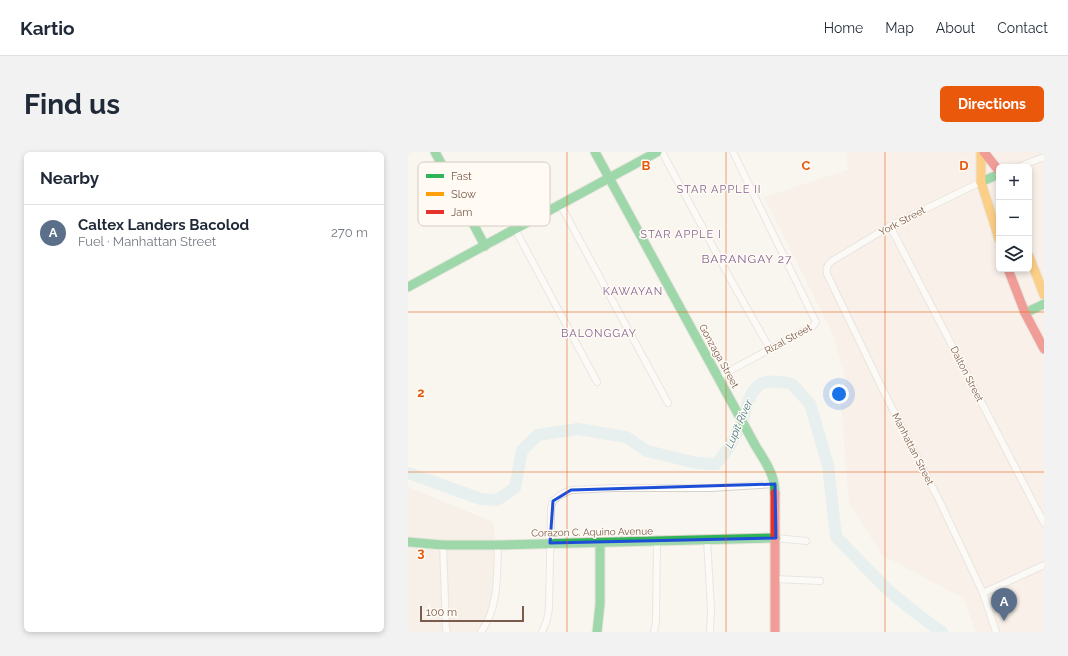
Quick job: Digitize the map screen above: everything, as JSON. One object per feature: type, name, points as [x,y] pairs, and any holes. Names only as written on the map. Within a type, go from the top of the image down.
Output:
[{"type":"street","points":[[435,152],[440,162]]},
{"type":"street","name":"Gonzaga Street","points":[[595,152],[755,445],[768,466],[773,478],[776,538],[775,632]]},
{"type":"street","points":[[550,210],[657,152]]},
{"type":"street","points":[[662,152],[770,349]]},
{"type":"street","name":"Rizal Street","points":[[718,377],[813,326],[816,322],[733,152]]},
{"type":"street","points":[[982,152],[996,168]]},
{"type":"street","points":[[982,152],[981,182],[998,236]]},
{"type":"street","points":[[1026,164],[1044,157]]},
{"type":"street","points":[[981,182],[996,174]]},
{"type":"street","name":"York Street","points":[[827,267],[832,262],[890,226],[981,182]]},
{"type":"street","points":[[560,204],[668,404]]},
{"type":"street","points":[[474,226],[485,246]]},
{"type":"street","points":[[408,287],[520,226]]},
{"type":"street","name":"Dalton Street","points":[[890,226],[1044,522]]},
{"type":"street","points":[[515,229],[597,382]]},
{"type":"street","points":[[1032,264],[1044,295]]},
{"type":"street","name":"Manhattan Street","points":[[827,267],[827,274],[882,390],[940,502],[983,593],[996,632]]},
{"type":"street","points":[[1009,272],[1025,313],[1044,349]]},
{"type":"street","points":[[1025,313],[1044,304]]},
{"type":"street","points":[[542,632],[547,620],[549,608],[551,508],[553,501],[560,495],[571,490],[613,488],[710,488],[774,484]]},
{"type":"street","points":[[776,538],[806,541]]},
{"type":"street","name":"Corazon C. Aquino Avenue","points":[[408,542],[443,545],[498,546],[550,543],[776,538]]},
{"type":"street","points":[[707,540],[711,609],[710,632]]},
{"type":"street","points":[[654,632],[656,621],[657,541]]},
{"type":"street","points":[[598,632],[600,604],[600,543]]},
{"type":"street","points":[[443,545],[447,632]]},
{"type":"street","points":[[481,632],[492,613],[496,593],[498,546]]},
{"type":"street","points":[[983,593],[1044,565]]},
{"type":"street","points":[[776,579],[820,581]]},
{"type":"highlighted area","points":[[775,484],[776,538],[550,543],[553,501],[571,490]]},
{"type":"shaded area","points":[[852,152],[1044,152],[1044,632],[976,632],[963,598],[882,555],[849,504],[841,407],[846,382],[833,334],[764,197],[848,170],[846,155]]},
{"type":"shaded area","points":[[408,487],[493,522],[496,546],[493,604],[479,632],[408,632]]},
{"type":"waterway","name":"Lupit River","points":[[408,473],[481,499],[497,500],[515,488],[522,450],[538,435],[578,429],[626,437],[647,451],[697,463],[716,464],[737,433],[750,397],[755,389],[762,383],[766,382],[784,382],[792,384],[810,404],[828,465],[836,537],[889,591],[942,632]]},
{"type":"traffic: fast","points":[[435,152],[440,162]]},
{"type":"traffic: fast","points":[[595,152],[771,473],[775,486],[775,493]]},
{"type":"traffic: fast","points":[[550,210],[657,152]]},
{"type":"traffic: fast","points":[[981,182],[996,175]]},
{"type":"traffic: fast","points":[[474,226],[485,246]]},
{"type":"traffic: fast","points":[[408,287],[521,226]]},
{"type":"traffic: fast","points":[[1025,313],[1044,304]]},
{"type":"traffic: fast","points":[[408,542],[443,545],[498,545],[776,538]]},
{"type":"traffic: fast","points":[[597,632],[600,604],[600,543]]},
{"type":"traffic: slow","points":[[981,152],[981,182],[998,236]]},
{"type":"traffic: slow","points":[[1032,264],[1044,295]]},
{"type":"traffic: jam","points":[[984,152],[996,167]]},
{"type":"traffic: jam","points":[[1009,272],[1025,313],[1044,349]]},
{"type":"traffic: jam","points":[[775,493],[775,632]]},
{"type":"place","name":"Caltex Landers Bacolod","points":[[1004,621]]},
{"type":"district","name":"STAR APPLE II","points":[[719,189]]},
{"type":"district","name":"STAR APPLE I","points":[[681,234]]},
{"type":"district","name":"BARANGAY 27","points":[[747,259]]},
{"type":"district","name":"KAWAYAN","points":[[633,291]]},
{"type":"district","name":"BALONGGAY","points":[[599,333]]}]
